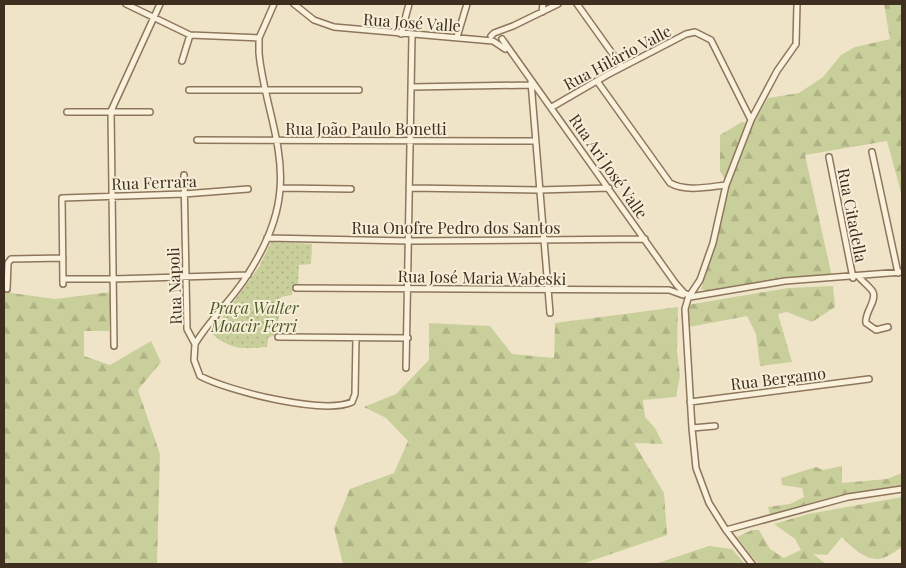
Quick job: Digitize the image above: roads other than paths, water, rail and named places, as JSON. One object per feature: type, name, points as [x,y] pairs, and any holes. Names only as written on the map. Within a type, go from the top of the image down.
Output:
[{"type":"street","points":[[126,4],[190,35],[259,38]]},
{"type":"street","points":[[114,346],[111,111],[160,4]]},
{"type":"street","points":[[195,344],[248,275],[267,238],[276,212],[280,188],[276,140],[260,67],[259,38],[274,4]]},
{"type":"street","name":"Rua José Valle","points":[[294,4],[314,20],[334,27],[475,39],[497,37],[514,26],[558,4]]},
{"type":"street","points":[[401,34],[409,4]]},
{"type":"street","points":[[457,37],[467,4]]},
{"type":"street","points":[[542,4],[542,12]]},
{"type":"street","points":[[577,4],[622,66]]},
{"type":"street","points":[[752,564],[726,530],[701,486],[696,468],[690,402],[689,295],[713,243],[726,185],[751,120],[777,71],[796,44],[797,4]]},
{"type":"street","name":"Rua Hilário Valle","points":[[552,107],[622,66],[686,34],[696,32],[711,40],[751,120]]},
{"type":"street","points":[[182,61],[190,35]]},
{"type":"street","points":[[406,368],[410,241],[409,188],[412,35]]},
{"type":"street","name":"Rua Ari José Valle","points":[[497,37],[531,83],[552,107],[608,188],[646,238],[676,284],[689,295]]},
{"type":"street","points":[[597,81],[670,183],[678,187],[690,188],[726,185]]},
{"type":"street","points":[[411,87],[531,83],[534,141],[550,290],[550,313]]},
{"type":"street","points":[[189,90],[359,90]]},
{"type":"street","points":[[66,112],[150,112]]},
{"type":"street","name":"Rua João Paulo Bonetti","points":[[197,140],[534,141]]},
{"type":"street","points":[[689,295],[785,281],[856,278],[900,272],[872,152]]},
{"type":"street","name":"Rua Citadella","points":[[828,157],[856,278]]},
{"type":"street","name":"Rua Napoli","points":[[184,175],[187,329],[195,344],[194,360],[200,376],[253,395],[337,407],[352,402],[355,394],[356,338]]},
{"type":"street","points":[[280,188],[351,189]]},
{"type":"street","points":[[409,188],[539,190],[608,188]]},
{"type":"street","name":"Rua Ferrara","points":[[63,258],[62,198],[184,194],[248,189]]},
{"type":"street","name":"Rua Onofre Pedro dos Santos","points":[[267,238],[410,241],[544,241],[646,238]]},
{"type":"street","points":[[7,289],[11,259],[63,258],[63,281],[248,275]]},
{"type":"street","points":[[856,278],[874,296],[864,318],[866,323],[876,330],[888,327]]},
{"type":"street","points":[[669,290],[676,284]]},
{"type":"street","name":"Rua José Maria Wabeski","points":[[296,288],[669,290],[689,295]]},
{"type":"street","points":[[278,337],[408,338]]},
{"type":"street","name":"Rua Bergamo","points":[[690,402],[869,379]]},
{"type":"street","points":[[692,428],[715,426]]},
{"type":"street","points":[[726,530],[848,497],[902,489]]},
{"type":"park label","name":"Praça Walter Moacir Ferri","points":[[254,316]]}]
